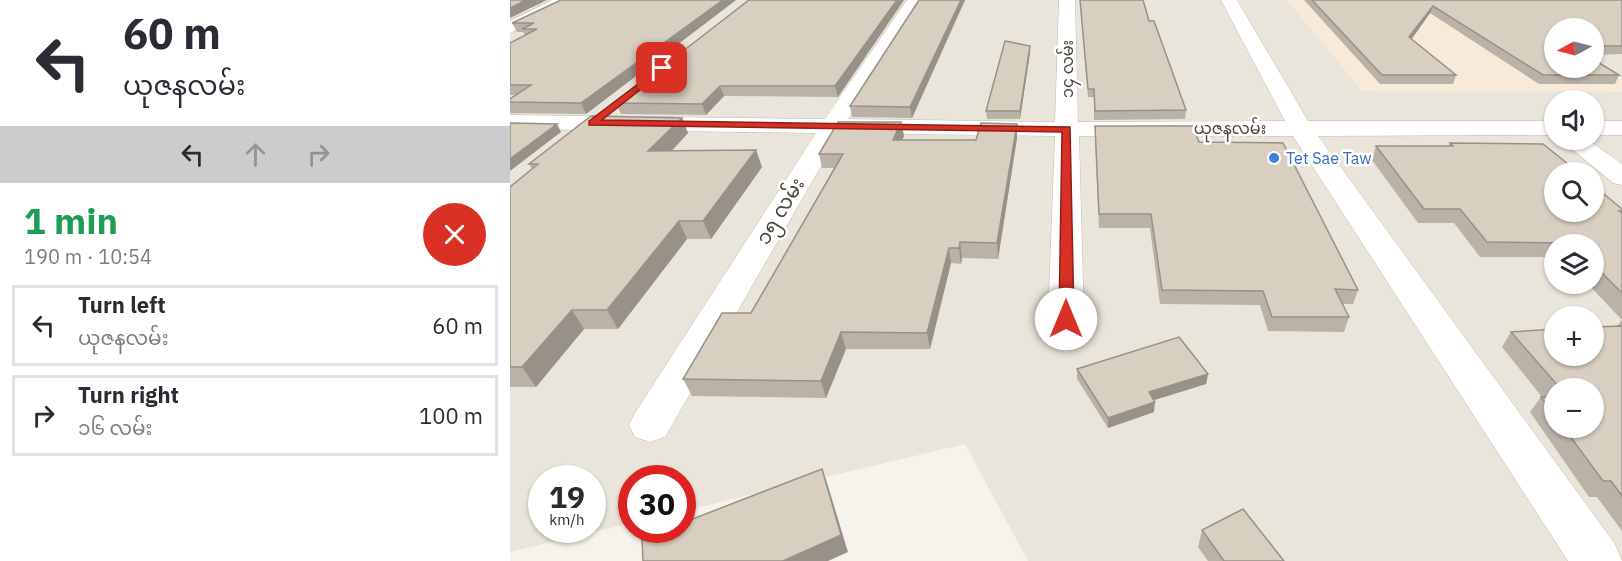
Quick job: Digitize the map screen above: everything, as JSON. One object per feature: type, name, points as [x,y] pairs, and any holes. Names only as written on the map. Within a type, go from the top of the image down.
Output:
[{"type":"street","points":[[510,28],[564,0]]},
{"type":"street","name":"၁၅ လမ်း","points":[[650,425],[833,125],[915,0]]},
{"type":"street","name":"၁၄ လမ်း","points":[[1066,319],[1067,0]]},
{"type":"street","points":[[1228,0],[1300,128],[1597,561]]},
{"type":"street","points":[[565,145],[620,101]]},
{"type":"street","name":"ယုဇနလမ်း","points":[[510,122],[1067,129],[1544,128]]},
{"type":"street","points":[[1604,128],[1622,128]]},
{"type":"street","points":[[1586,150],[1622,177]]},
{"type":"shaded area","points":[[510,0],[1622,0],[1622,561],[1028,561],[965,444],[696,508],[696,465],[618,465],[618,526],[606,529],[606,465],[528,465],[528,543],[548,543],[510,552]]},
{"type":"shaded area","points":[[1287,0],[1493,0],[1544,57],[1544,78],[1604,78],[1604,68],[1622,79],[1622,92],[1604,92],[1604,90],[1362,91]]},
{"type":"building","points":[[510,0],[526,0],[510,8]]},
{"type":"building","points":[[561,0],[723,0],[581,103],[510,102],[510,99],[531,85],[510,85],[510,43],[537,29],[522,29],[534,23],[512,23]]},
{"type":"building","points":[[749,0],[897,0],[835,86],[720,86],[702,104],[616,103]]},
{"type":"building","points":[[919,0],[961,0],[910,107],[850,106]]},
{"type":"building","points":[[1080,0],[1143,0],[1149,21],[1154,21],[1186,110],[1095,111],[1094,89],[1088,89]]},
{"type":"building","points":[[1312,0],[1622,0],[1622,46],[1604,46],[1604,18],[1544,18],[1544,75],[1433,6],[1409,37],[1456,75],[1382,75]]},
{"type":"building","points":[[1005,41],[1030,46],[1020,111],[986,111]]},
{"type":"building","points":[[1604,66],[1619,75],[1604,75]]},
{"type":"building","points":[[591,116],[682,118],[648,151],[756,150],[703,221],[679,221],[607,310],[572,310],[522,367],[510,367],[510,187],[538,164],[529,164]]},
{"type":"building","points":[[838,122],[901,122],[893,140],[976,140],[981,123],[1017,124],[997,243],[960,242],[959,248],[949,248],[927,333],[841,332],[821,381],[683,379],[722,313],[751,313],[843,154],[819,154]]},
{"type":"building","points":[[510,123],[557,124],[510,159]]},
{"type":"building","points":[[1095,126],[1193,126],[1199,142],[1283,143],[1358,290],[1335,289],[1349,317],[1272,317],[1263,291],[1162,290],[1151,214],[1099,214]]},
{"type":"building","points":[[1450,143],[1543,144],[1544,150],[1550,150],[1566,162],[1544,162],[1544,222],[1604,222],[1604,194],[1622,209],[1619,211],[1622,213],[1622,293],[1604,275],[1604,234],[1544,234],[1544,243],[1487,242],[1460,209],[1424,209],[1376,146],[1453,146]]},
{"type":"building","points":[[1622,326],[1622,496],[1611,481],[1603,481],[1571,438],[1604,438],[1604,378],[1551,378],[1511,332],[1544,330],[1544,366],[1604,366],[1604,327]]},
{"type":"building","points":[[1179,337],[1208,374],[1149,392],[1155,402],[1108,418],[1077,369]]},
{"type":"building","points":[[822,469],[841,535],[783,561],[643,561],[642,543],[696,543],[696,518]]},
{"type":"building","points":[[1243,509],[1284,561],[1224,561],[1202,530]]},
{"type":"place","name":"Tet Sae Taw","points":[[1274,158]]},
{"type":"route","points":[[662,68],[592,123],[1067,129],[1066,319]]}]
